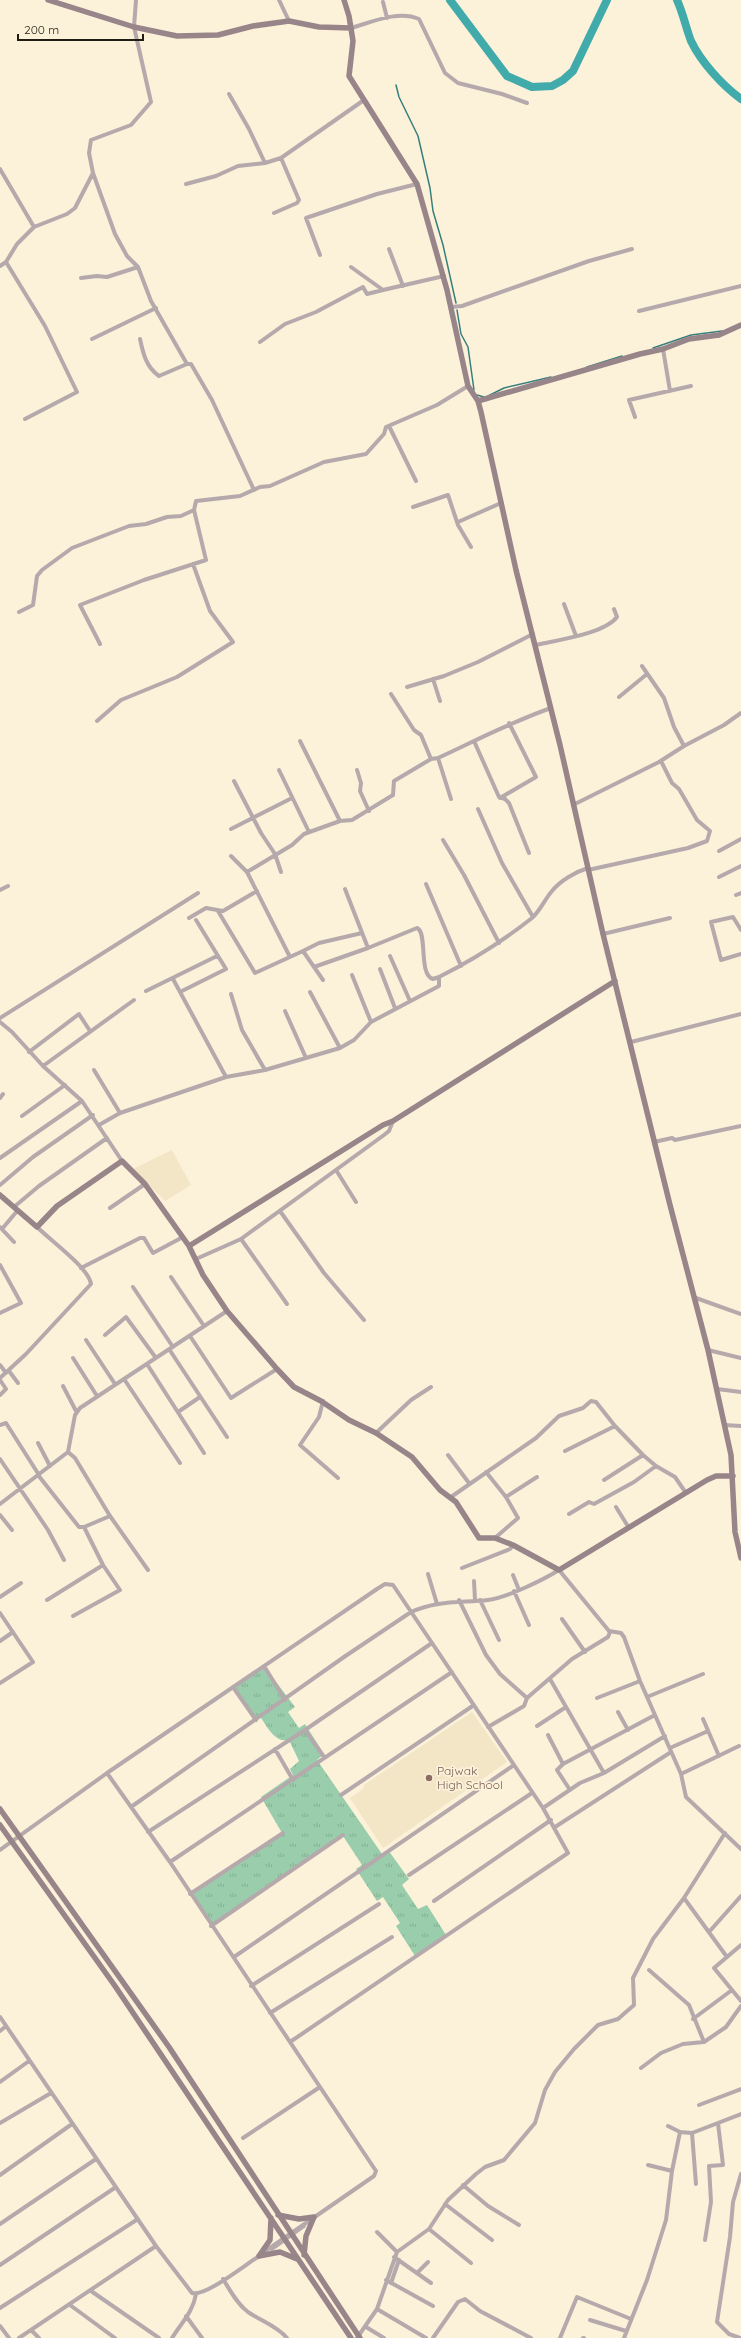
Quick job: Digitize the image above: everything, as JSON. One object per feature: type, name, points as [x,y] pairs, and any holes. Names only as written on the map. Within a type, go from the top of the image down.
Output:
[{"type":"street","points":[[48,0],[134,27],[177,36],[202,37],[253,26],[289,21],[319,27],[351,28],[387,18],[411,16],[419,19],[445,73],[458,83],[527,103]]},
{"type":"street","points":[[136,0],[134,27],[151,102],[131,125],[91,140],[89,153],[93,173],[115,234],[127,256],[138,267],[151,302],[156,308],[187,364]]},
{"type":"street","points":[[279,0],[289,21]]},
{"type":"street","points":[[344,0],[351,28],[352,55],[349,76],[417,184],[444,276],[468,386],[478,401],[603,934],[631,1042],[670,1205],[696,1298],[717,1389],[731,1455],[735,1532],[741,1558]]},
{"type":"street","points":[[383,2],[387,18]]},
{"type":"street","points":[[229,94],[249,129],[265,163]]},
{"type":"street","points":[[186,184],[216,176],[238,166],[265,163],[281,158],[364,100]]},
{"type":"street","points":[[274,213],[298,204],[299,200],[281,158]]},
{"type":"street","points":[[0,169],[34,227]]},
{"type":"street","points":[[0,266],[6,262],[17,244],[34,227],[67,214],[75,208],[93,173]]},
{"type":"street","points":[[320,255],[306,218],[377,194],[417,184]]},
{"type":"street","points":[[451,307],[462,306],[589,261],[632,249]]},
{"type":"street","points":[[390,250],[403,286]]},
{"type":"street","points":[[6,262],[45,326],[77,392],[24,419]]},
{"type":"street","points":[[81,278],[97,276],[107,278],[138,267]]},
{"type":"street","points":[[350,267],[383,290]]},
{"type":"street","points":[[260,342],[285,324],[316,312],[363,287],[367,294],[444,276]]},
{"type":"street","points":[[639,311],[741,286]]},
{"type":"street","points":[[92,339],[156,308]]},
{"type":"street","points":[[478,401],[640,354],[663,349],[689,339],[719,335],[741,326]]},
{"type":"street","points":[[140,339],[144,357],[154,373],[159,376],[187,364],[192,364],[212,400],[254,490]]},
{"type":"street","points":[[663,349],[670,391]]},
{"type":"street","points":[[100,644],[80,605],[144,580],[206,560],[194,510],[196,502],[230,498],[270,486],[324,462],[366,454],[389,426],[437,405],[468,386]]},
{"type":"street","points":[[635,417],[629,400],[691,386]]},
{"type":"street","points":[[389,426],[416,481]]},
{"type":"street","points":[[413,507],[448,495],[458,525],[471,547]]},
{"type":"street","points":[[458,522],[501,503]]},
{"type":"street","points":[[19,612],[33,605],[37,576],[42,570],[72,548],[130,526],[146,524],[167,517],[181,516],[194,510]]},
{"type":"street","points":[[97,721],[122,700],[177,677],[233,642],[210,611],[192,564]]},
{"type":"street","points":[[564,604],[576,636]]},
{"type":"street","points":[[536,645],[576,636],[604,626],[616,619],[617,614],[614,609]]},
{"type":"street","points":[[407,687],[478,662],[533,634]]},
{"type":"street","points":[[642,666],[664,698],[674,727],[684,746]]},
{"type":"street","points":[[619,697],[647,674]]},
{"type":"street","points":[[433,679],[440,701]]},
{"type":"street","points":[[391,694],[414,730],[421,735],[431,759]]},
{"type":"street","points":[[247,872],[274,854],[292,845],[304,834],[340,821],[352,820],[369,810],[393,795],[394,781],[431,759],[438,758],[509,723],[551,708]]},
{"type":"street","points":[[573,805],[661,761],[684,746],[724,726],[741,713]]},
{"type":"street","points":[[500,798],[536,777],[509,723]]},
{"type":"street","points":[[300,741],[340,821]]},
{"type":"street","points":[[474,741],[500,798],[505,799],[509,803],[530,853]]},
{"type":"street","points":[[438,758],[451,799]]},
{"type":"street","points":[[314,967],[420,928],[427,974],[433,979],[461,966],[498,943],[533,917],[552,890],[567,879],[588,869],[688,848],[708,842],[710,830],[696,820],[679,789],[672,784],[661,761]]},
{"type":"street","points":[[279,770],[309,832]]},
{"type":"street","points":[[357,770],[362,783],[360,791],[369,810]]},
{"type":"street","points":[[234,781],[274,854],[281,872]]},
{"type":"street","points":[[231,829],[292,798]]},
{"type":"street","points":[[478,809],[515,888],[533,917]]},
{"type":"street","points":[[719,851],[741,839]]},
{"type":"street","points":[[443,840],[464,875],[498,943]]},
{"type":"street","points":[[231,856],[247,872],[290,957]]},
{"type":"street","points":[[719,877],[741,866]]},
{"type":"street","points":[[426,884],[461,966]]},
{"type":"street","points":[[0,890],[8,886]]},
{"type":"street","points":[[345,889],[368,948]]},
{"type":"street","points":[[189,918],[206,908],[223,911],[257,891]]},
{"type":"street","points":[[0,1018],[198,893]]},
{"type":"street","points":[[218,911],[254,973],[303,951],[319,942],[362,933]]},
{"type":"street","points":[[741,930],[733,917],[711,922],[721,960],[741,954]]},
{"type":"street","points":[[603,934],[670,918]]},
{"type":"street","points":[[180,992],[226,969],[196,920]]},
{"type":"street","points":[[303,951],[324,980]]},
{"type":"street","points":[[146,992],[217,956]]},
{"type":"street","points":[[390,956],[410,1001]]},
{"type":"street","points":[[380,969],[395,1008]]},
{"type":"street","points":[[352,975],[371,1022]]},
{"type":"street","points":[[99,1124],[120,1114],[226,1077],[265,1070],[340,1048],[354,1040],[371,1022],[439,986],[439,977]]},
{"type":"street","points":[[173,979],[226,1077]]},
{"type":"street","points":[[189,1246],[383,1125],[393,1121],[615,982]]},
{"type":"street","points":[[310,992],[340,1048]]},
{"type":"street","points":[[231,994],[242,1030],[265,1070]]},
{"type":"street","points":[[43,1066],[134,1000]]},
{"type":"street","points":[[285,1011],[306,1058]]},
{"type":"street","points":[[29,1052],[79,1014],[90,1031]]},
{"type":"street","points":[[631,1042],[741,1014]]},
{"type":"street","points":[[0,1022],[12,1032],[43,1066],[82,1101],[122,1160],[145,1184],[183,1237],[196,1259],[203,1275],[227,1311],[294,1387],[322,1402],[349,1420],[376,1433],[412,1457],[440,1490],[452,1496],[464,1513],[476,1536],[482,1539],[495,1538],[513,1545],[559,1570],[610,1632]]},
{"type":"street","points":[[94,1070],[120,1114]]},
{"type":"street","points":[[22,1116],[65,1085]]},
{"type":"street","points":[[0,1158],[82,1101]]},
{"type":"street","points":[[0,1185],[33,1157],[92,1115]]},
{"type":"street","points":[[196,1259],[241,1239],[388,1131],[393,1121]]},
{"type":"street","points":[[654,1142],[672,1138],[675,1140],[741,1126]]},
{"type":"street","points":[[14,1242],[1,1228],[16,1209],[39,1186],[107,1138]]},
{"type":"street","points":[[37,1227],[57,1206],[122,1160]]},
{"type":"street","points":[[336,1170],[356,1202]]},
{"type":"street","points":[[110,1208],[145,1184]]},
{"type":"street","points":[[0,1195],[81,1268],[90,1280],[91,1284],[0,1379],[6,1389],[0,1395]]},
{"type":"street","points":[[280,1211],[324,1273],[364,1320]]},
{"type":"street","points":[[81,1268],[140,1238],[144,1238],[153,1253],[183,1237]]},
{"type":"street","points":[[241,1239],[286,1304]]},
{"type":"street","points":[[0,1265],[21,1303],[0,1313]]},
{"type":"street","points":[[171,1277],[204,1326]]},
{"type":"street","points":[[133,1287],[200,1397],[227,1437]]},
{"type":"street","points":[[696,1298],[741,1314]]},
{"type":"street","points":[[76,1411],[96,1396],[227,1311]]},
{"type":"street","points":[[105,1335],[126,1317],[156,1358]]},
{"type":"street","points":[[190,1336],[231,1398],[277,1369]]},
{"type":"street","points":[[86,1340],[115,1384]]},
{"type":"street","points":[[708,1350],[741,1358]]},
{"type":"street","points":[[73,1358],[96,1396]]},
{"type":"street","points":[[147,1364],[204,1453]]},
{"type":"street","points":[[0,1365],[18,1383]]},
{"type":"street","points":[[124,1379],[180,1463]]},
{"type":"street","points":[[0,1504],[68,1452],[76,1411],[63,1386]]},
{"type":"street","points":[[376,1433],[411,1400],[431,1387]]},
{"type":"street","points":[[717,1389],[741,1392]]},
{"type":"street","points":[[178,1412],[200,1397]]},
{"type":"street","points":[[452,1496],[536,1438],[559,1416],[583,1408],[591,1401],[596,1402],[615,1426],[643,1455],[656,1466],[675,1477],[686,1493]]},
{"type":"street","points":[[322,1402],[319,1417],[300,1445],[338,1478]]},
{"type":"street","points":[[0,1426],[6,1423],[38,1475],[79,1527],[84,1527],[110,1516]]},
{"type":"street","points":[[724,1425],[741,1426]]},
{"type":"street","points":[[565,1451],[615,1426]]},
{"type":"street","points":[[38,1443],[50,1466]]},
{"type":"street","points":[[68,1452],[75,1458],[110,1516],[148,1570]]},
{"type":"street","points":[[448,1455],[469,1483]]},
{"type":"street","points":[[604,1480],[643,1455]]},
{"type":"street","points":[[0,1459],[48,1530],[64,1560]]},
{"type":"street","points":[[569,1514],[589,1502],[594,1504],[634,1482],[656,1466]]},
{"type":"street","points":[[486,1472],[506,1497],[518,1518],[495,1538]]},
{"type":"street","points":[[131,1807],[344,1657],[411,1612],[437,1604],[459,1600],[489,1600],[519,1590],[559,1570],[716,1476],[733,1476]]},
{"type":"street","points":[[506,1497],[537,1477]]},
{"type":"street","points":[[616,1507],[629,1528]]},
{"type":"street","points":[[0,1515],[12,1530]]},
{"type":"street","points":[[73,1616],[120,1590],[103,1565],[84,1527]]},
{"type":"street","points":[[462,1568],[510,1549],[513,1545]]},
{"type":"street","points":[[46,1600],[103,1565]]},
{"type":"street","points":[[428,1574],[437,1604]]},
{"type":"street","points":[[512,1575],[519,1590]]},
{"type":"street","points":[[474,1581],[477,1600],[499,1640]]},
{"type":"street","points":[[0,1597],[22,1583]]},
{"type":"street","points":[[0,1850],[107,1773],[385,1584],[393,1585],[543,1808],[568,1851],[567,1855],[290,2042]]},
{"type":"street","points":[[514,1591],[529,1625]]},
{"type":"street","points":[[459,1600],[486,1655],[500,1674],[527,1698]]},
{"type":"street","points":[[0,1612],[33,1662],[0,1683]]},
{"type":"street","points":[[562,1619],[585,1652]]},
{"type":"street","points":[[610,1632],[617,1631],[624,1637],[640,1681],[681,1774],[686,1797],[741,1849]]},
{"type":"street","points":[[0,1641],[13,1632]]},
{"type":"street","points":[[488,1727],[524,1706],[527,1698],[572,1659],[608,1637],[610,1632]]},
{"type":"street","points":[[148,1832],[275,1750],[432,1643]]},
{"type":"street","points":[[264,1666],[285,1700]]},
{"type":"street","points":[[170,1862],[452,1672]]},
{"type":"street","points":[[647,1697],[703,1674]]},
{"type":"street","points":[[550,1678],[604,1773]]},
{"type":"street","points":[[597,1698],[640,1681]]},
{"type":"street","points":[[233,1687],[256,1720]]},
{"type":"street","points":[[342,1795],[474,1705]]},
{"type":"street","points":[[536,1726],[566,1707]]},
{"type":"street","points":[[618,1712],[628,1730]]},
{"type":"street","points":[[570,1790],[557,1770],[563,1764],[655,1715]]},
{"type":"street","points":[[703,1719],[719,1756]]},
{"type":"street","points":[[305,1730],[324,1757]]},
{"type":"street","points":[[555,1827],[671,1750],[708,1731]]},
{"type":"street","points":[[548,1734],[563,1764]]},
{"type":"street","points":[[543,1808],[570,1790],[604,1773],[664,1736]]},
{"type":"street","points":[[681,1774],[739,1746]]},
{"type":"street","points":[[275,1750],[293,1780]]},
{"type":"street","points":[[234,1957],[514,1765]]},
{"type":"street","points":[[107,1773],[170,1862],[211,1926],[234,1957],[251,1986],[320,2086],[376,2174],[259,2256],[224,2279],[196,2294]]},
{"type":"street","points":[[409,1874],[532,1793]]},
{"type":"street","points":[[0,1809],[136,1999],[358,2338],[376,2309],[397,2252],[429,2229],[445,2204],[463,2185],[485,2167],[504,2160],[524,2140],[535,2123],[545,2090],[556,2072],[589,2032],[603,2022],[622,2016],[634,2005],[635,1996],[632,1984],[653,1939],[684,1898],[725,1833]]},
{"type":"street","points":[[434,1901],[550,1820]]},
{"type":"street","points":[[0,1825],[128,2004],[351,2338]]},
{"type":"street","points":[[190,1894],[282,1833]]},
{"type":"street","points":[[211,1926],[343,1835]]},
{"type":"street","points":[[709,1932],[741,1896]]},
{"type":"street","points":[[684,1898],[727,1957]]},
{"type":"street","points":[[251,1986],[378,1904]]},
{"type":"street","points":[[270,2013],[392,1937]]},
{"type":"street","points":[[741,1945],[714,1968],[741,2002]]},
{"type":"street","points":[[649,1970],[689,2005],[704,2042]]},
{"type":"street","points":[[121,1995],[129,1990]]},
{"type":"street","points":[[694,2019],[732,1990]]},
{"type":"street","points":[[128,2004],[136,1999]]},
{"type":"street","points":[[641,2068],[661,2054],[683,2044],[704,2042],[726,2027],[741,2006]]},
{"type":"street","points":[[0,2017],[156,2246],[187,2287],[196,2294]]},
{"type":"street","points":[[0,2031],[6,2026]]},
{"type":"street","points":[[0,2082],[29,2061]]},
{"type":"street","points":[[243,2138],[320,2086]]},
{"type":"street","points":[[699,2105],[741,2089]]},
{"type":"street","points":[[0,2123],[51,2093]]},
{"type":"street","points":[[668,2126],[680,2132],[692,2133],[740,2116]]},
{"type":"street","points":[[705,2240],[711,2202],[709,2166],[723,2165],[718,2123]]},
{"type":"street","points":[[0,2175],[72,2124]]},
{"type":"street","points":[[624,2338],[647,2280],[666,2220],[672,2171],[680,2132]]},
{"type":"street","points":[[692,2133],[696,2184]]},
{"type":"street","points":[[0,2224],[96,2159]]},
{"type":"street","points":[[648,2165],[672,2171]]},
{"type":"street","points":[[740,2338],[728,2336],[717,2322],[728,2252],[733,2202],[741,2174]]},
{"type":"street","points":[[463,2185],[488,2206],[519,2225]]},
{"type":"street","points":[[0,2265],[116,2187]]},
{"type":"street","points":[[445,2204],[492,2240]]},
{"type":"street","points":[[278,2215],[299,2220],[314,2217]]},
{"type":"street","points":[[304,2256],[306,2236],[314,2217]]},
{"type":"street","points":[[259,2256],[270,2240],[271,2218]]},
{"type":"street","points":[[0,2308],[138,2219]]},
{"type":"street","points":[[429,2229],[471,2264]]},
{"type":"street","points":[[377,2232],[397,2252]]},
{"type":"street","points":[[19,2338],[156,2246]]},
{"type":"street","points":[[259,2256],[280,2252],[298,2260]]},
{"type":"street","points":[[394,2257],[430,2283]]},
{"type":"street","points":[[391,2283],[399,2260]]},
{"type":"street","points":[[417,2273],[428,2262]]},
{"type":"street","points":[[224,2279],[237,2301],[247,2312],[282,2332],[287,2338]]},
{"type":"street","points":[[386,2280],[433,2306]]},
{"type":"street","points":[[91,2291],[159,2338]]},
{"type":"street","points":[[172,2338],[186,2316],[194,2308],[196,2294]]},
{"type":"street","points":[[560,2338],[577,2298],[631,2319]]},
{"type":"street","points":[[433,2338],[458,2302],[465,2299],[480,2310],[531,2338]]},
{"type":"street","points":[[70,2305],[115,2338]]},
{"type":"street","points":[[376,2309],[426,2338]]},
{"type":"street","points":[[186,2316],[202,2338]]},
{"type":"street","points":[[590,2320],[626,2331]]},
{"type":"street","points":[[0,2326],[9,2338]]},
{"type":"street","points":[[366,2327],[384,2338]]},
{"type":"street","points":[[31,2330],[39,2338]]},
{"type":"shaded area","points":[[172,1150],[191,1185],[165,1201],[133,1169]]},
{"type":"shaded area","name":"Pajwak High School","points":[[472,1712],[507,1762],[383,1848],[350,1798],[363,1789],[364,1785]]},
{"type":"green space","points":[[264,1666],[295,1707],[288,1712],[299,1728],[305,1724],[324,1754],[317,1760],[382,1854],[388,1850],[409,1879],[402,1885],[418,1909],[427,1905],[446,1935],[415,1956],[396,1926],[400,1923],[383,1897],[377,1901],[356,1869],[362,1865],[343,1836],[211,1926],[190,1894],[282,1833],[261,1797],[293,1775],[290,1769],[299,1761],[289,1740],[279,1739],[271,1733],[259,1715],[253,1719],[233,1687]]},
{"type":"waterway","points":[[450,0],[507,76],[532,87],[552,86],[563,80],[573,71],[607,0]]},
{"type":"waterway","points":[[677,0],[691,41],[700,57],[719,80],[741,99]]},
{"type":"waterway","points":[[396,85],[399,97],[418,136],[430,188],[433,211],[443,245],[456,303]]},
{"type":"waterway","points":[[457,310],[461,334],[468,347],[474,390]]},
{"type":"waterway","points":[[653,348],[691,335],[722,331]]},
{"type":"waterway","points":[[587,367],[622,356]]},
{"type":"waterway","points":[[488,396],[504,388],[551,377]]},
{"type":"waterway","points":[[477,395],[484,397]]},
{"type":"place","name":"Pajwak High School","points":[[429,1778]]}]
